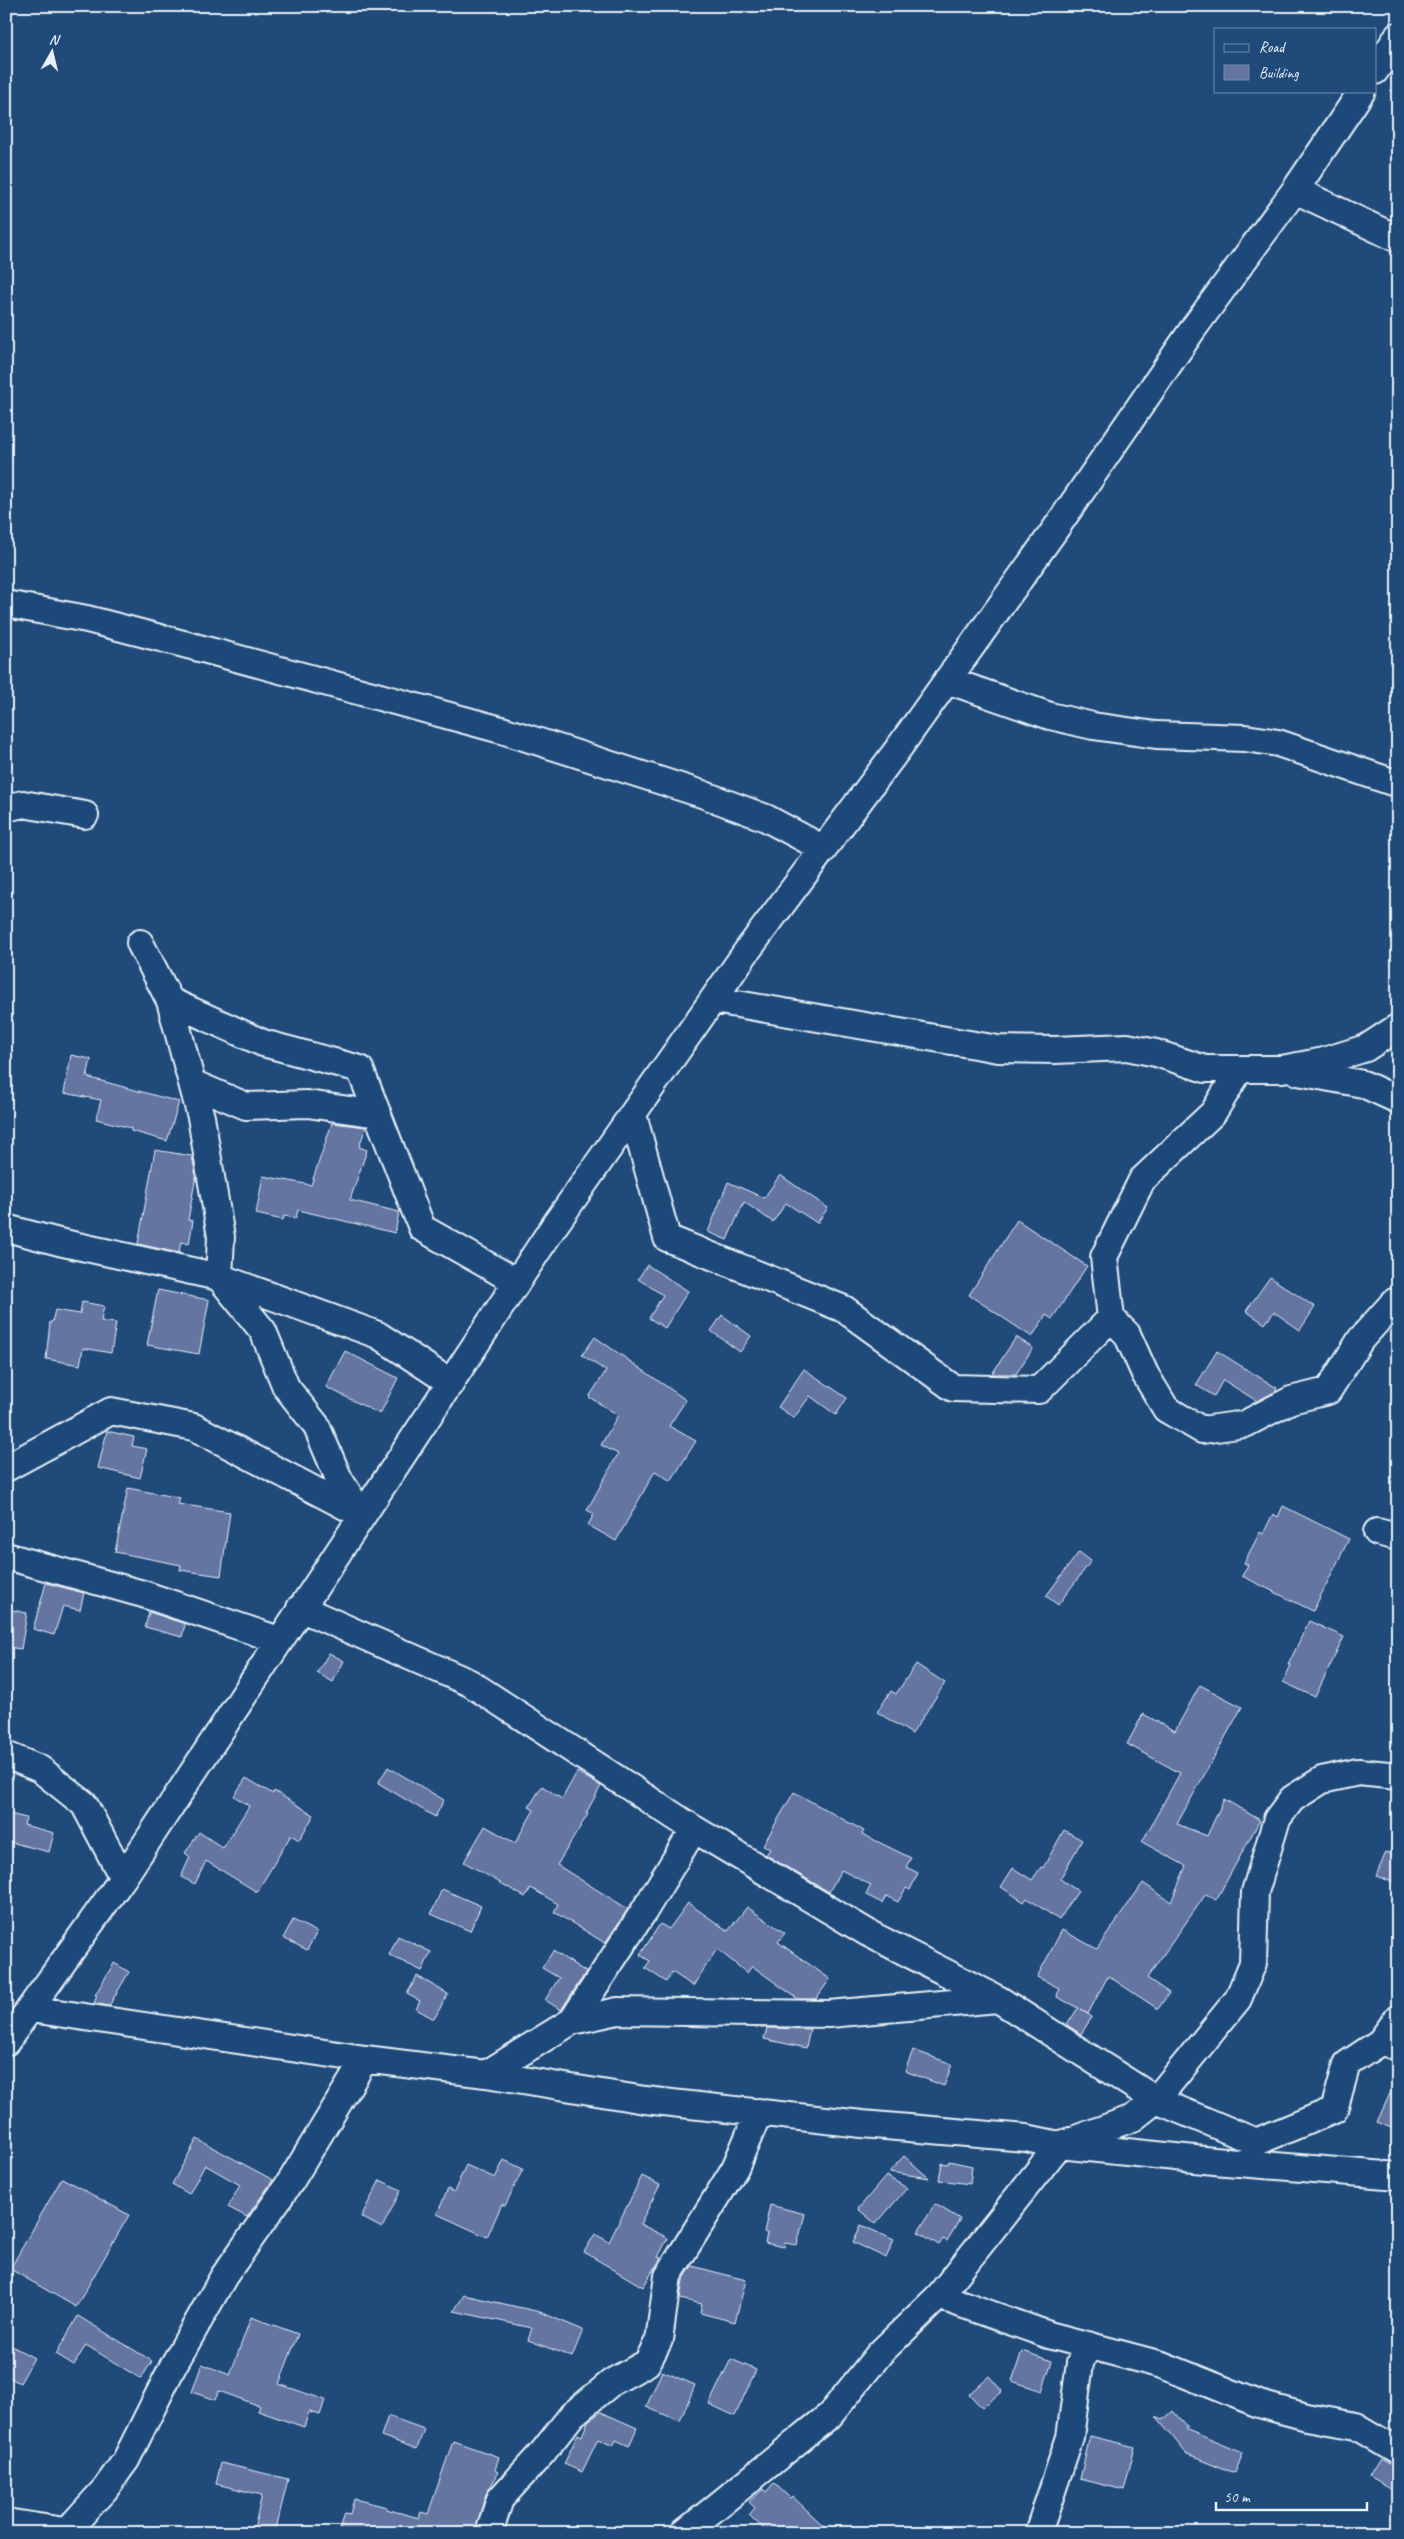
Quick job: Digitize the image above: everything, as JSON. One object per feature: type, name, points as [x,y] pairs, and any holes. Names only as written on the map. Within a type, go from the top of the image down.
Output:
[{"type":"street","points":[[1376,69],[1398,36]]},
{"type":"street","points":[[6,2042],[123,1878],[517,1282],[633,1115],[747,951],[947,680],[1193,329],[1295,190],[1361,92]]},
{"type":"street","points":[[1295,190],[1398,239]]},
{"type":"street","points":[[6,604],[87,619],[505,731],[711,798],[766,818],[824,849]]},
{"type":"street","points":[[947,680],[1050,716],[1094,726],[1156,736],[1245,738],[1278,743],[1398,784]]},
{"type":"street","points":[[6,808],[23,804],[85,815]]},
{"type":"street","points":[[140,943],[170,1001],[201,1117],[221,1238],[219,1277],[263,1331],[286,1387],[316,1425],[339,1479],[362,1515]]},
{"type":"street","points":[[714,1000],[998,1049],[1055,1050],[1128,1047],[1156,1053],[1205,1069],[1282,1069],[1324,1062],[1366,1048],[1398,1027]]},
{"type":"street","points":[[170,1001],[262,1042],[360,1069],[422,1228],[517,1282]]},
{"type":"street","points":[[1240,1069],[1213,1113],[1142,1180],[1104,1257],[1111,1318],[1127,1334],[1145,1374],[1166,1410],[1202,1430],[1245,1424],[1291,1400],[1328,1391],[1361,1339],[1397,1299]]},
{"type":"street","points":[[1282,1069],[1363,1084],[1398,1100]]},
{"type":"street","points":[[192,1083],[246,1106],[307,1104],[378,1114]]},
{"type":"street","points":[[633,1115],[667,1238],[844,1308],[953,1388],[1039,1390],[1111,1318]]},
{"type":"street","points":[[6,1228],[59,1242],[219,1277],[378,1335],[451,1383]]},
{"type":"street","points":[[6,1468],[111,1411],[194,1427],[362,1515]]},
{"type":"street","points":[[6,1556],[143,1594],[279,1640]]},
{"type":"street","points":[[300,1608],[470,1683],[694,1829],[868,1933],[998,1999],[1156,2100],[1256,2142],[1334,2110],[1347,2064],[1389,2044],[1398,2018]]},
{"type":"street","points":[[6,1755],[40,1769],[84,1804],[123,1878]]},
{"type":"street","points":[[692,2531],[830,2415],[880,2353],[939,2296],[1059,2145],[1133,2118],[1156,2100],[1238,1999],[1253,1963],[1255,1892],[1277,1819],[1292,1799],[1322,1780],[1358,1772],[1398,1776]]},
{"type":"street","points":[[572,2021],[644,1911],[694,1829]]},
{"type":"street","points":[[486,2074],[572,2021],[618,2011],[829,2014],[998,1999]]},
{"type":"street","points":[[31,2009],[365,2059],[486,2074],[645,2100],[862,2124],[1026,2138],[1059,2145],[1214,2162],[1398,2176]]},
{"type":"street","points":[[6,2522],[72,2532],[126,2460],[173,2366],[224,2276],[290,2181],[365,2059]]},
{"type":"street","points":[[489,2533],[500,2499],[543,2452],[572,2415],[612,2382],[647,2362],[659,2340],[668,2276],[735,2168],[759,2112]]},
{"type":"street","points":[[939,2296],[1049,2335],[1162,2365],[1259,2404],[1308,2417],[1356,2426],[1398,2452]]},
{"type":"street","points":[[1038,2533],[1070,2438],[1080,2363],[1088,2346]]},
{"type":"building","points":[[71,1055],[91,1059],[87,1077],[179,1102],[167,1141],[131,1131],[131,1128],[96,1119],[101,1100],[64,1093]]},
{"type":"building","points":[[332,1123],[366,1127],[359,1147],[367,1150],[350,1200],[399,1212],[395,1233],[298,1210],[296,1218],[284,1216],[283,1220],[256,1214],[263,1176],[311,1185]]},
{"type":"building","points":[[155,1150],[192,1156],[196,1176],[188,1220],[193,1221],[189,1244],[181,1242],[179,1253],[138,1244]]},
{"type":"building","points":[[780,1175],[828,1208],[817,1223],[786,1203],[773,1222],[744,1202],[727,1240],[708,1232],[728,1182],[764,1198]]},
{"type":"building","points":[[1017,1220],[1087,1266],[1052,1319],[1046,1315],[1032,1337],[969,1295]]},
{"type":"building","points":[[647,1265],[688,1291],[665,1328],[649,1318],[663,1295],[638,1279]]},
{"type":"building","points":[[1270,1277],[1315,1307],[1300,1330],[1274,1312],[1265,1324],[1246,1311]]},
{"type":"building","points":[[158,1290],[209,1300],[199,1354],[147,1345]]},
{"type":"building","points":[[82,1302],[104,1306],[101,1321],[116,1323],[111,1353],[83,1348],[80,1365],[46,1359],[50,1322],[52,1322],[55,1310],[80,1314]]},
{"type":"building","points":[[722,1315],[751,1336],[740,1352],[711,1331]]},
{"type":"building","points":[[595,1337],[686,1400],[669,1426],[696,1441],[671,1481],[655,1471],[616,1541],[588,1525],[594,1514],[587,1510],[618,1454],[601,1445],[618,1415],[589,1397],[606,1371],[582,1355]]},
{"type":"building","points":[[1016,1337],[1033,1348],[1016,1374],[992,1374]]},
{"type":"building","points":[[345,1351],[398,1378],[380,1414],[326,1387]]},
{"type":"building","points":[[1217,1351],[1277,1388],[1275,1392],[1257,1401],[1223,1380],[1214,1396],[1196,1385]]},
{"type":"building","points":[[804,1369],[847,1398],[836,1415],[810,1396],[794,1418],[778,1407]]},
{"type":"building","points":[[107,1431],[134,1437],[132,1446],[147,1449],[140,1478],[98,1468]]},
{"type":"building","points":[[128,1488],[180,1498],[178,1504],[230,1512],[221,1576],[180,1570],[181,1565],[115,1552]]},
{"type":"building","points":[[1283,1506],[1349,1539],[1313,1611],[1242,1576],[1248,1565],[1244,1563],[1260,1532],[1263,1534],[1273,1514],[1278,1517]]},
{"type":"building","points":[[1079,1552],[1091,1561],[1058,1605],[1046,1596]]},
{"type":"building","points":[[46,1583],[84,1593],[80,1610],[63,1606],[54,1635],[33,1629]]},
{"type":"building","points":[[12,1610],[27,1613],[21,1649],[6,1647],[6,1626],[9,1626]]},
{"type":"building","points":[[149,1612],[185,1624],[182,1637],[145,1627]]},
{"type":"building","points":[[1309,1621],[1344,1637],[1315,1697],[1283,1682],[1291,1665],[1288,1665]]},
{"type":"building","points":[[329,1653],[344,1661],[333,1682],[317,1673]]},
{"type":"building","points":[[916,1664],[945,1683],[912,1734],[877,1712],[891,1691],[896,1694]]},
{"type":"building","points":[[1200,1685],[1242,1707],[1177,1824],[1207,1836],[1224,1799],[1260,1820],[1216,1900],[1206,1894],[1147,1978],[1169,1993],[1158,2009],[1108,1976],[1088,2014],[1080,2009],[1092,2017],[1081,2034],[1067,2025],[1078,2008],[1057,1997],[1059,1988],[1037,1977],[1062,1930],[1097,1949],[1143,1883],[1171,1902],[1186,1866],[1142,1842],[1180,1773],[1127,1744],[1143,1714],[1175,1731]]},
{"type":"building","points":[[388,1767],[444,1800],[435,1817],[378,1783]]},
{"type":"building","points":[[577,1772],[601,1786],[586,1813],[588,1814],[557,1865],[628,1909],[605,1943],[554,1912],[558,1904],[531,1888],[525,1897],[464,1862],[485,1826],[515,1843],[534,1810],[529,1807],[542,1786],[562,1799]]},
{"type":"building","points":[[246,1778],[273,1794],[274,1791],[314,1815],[299,1840],[291,1835],[257,1892],[206,1861],[195,1884],[181,1877],[190,1857],[185,1853],[199,1832],[223,1848],[249,1806],[234,1796]]},
{"type":"building","points":[[794,1792],[864,1831],[862,1834],[911,1858],[906,1867],[918,1873],[910,1890],[906,1888],[898,1902],[886,1896],[882,1903],[866,1895],[871,1885],[841,1870],[829,1892],[766,1855],[770,1849],[763,1845]]},
{"type":"building","points":[[6,1813],[26,1818],[24,1825],[54,1833],[49,1852],[6,1841]]},
{"type":"building","points":[[1064,1830],[1082,1840],[1060,1879],[1078,1891],[1059,1920],[1027,1898],[1024,1902],[1001,1887],[1013,1868],[1032,1880],[1041,1867],[1043,1868]]},
{"type":"building","points":[[1386,1852],[1398,1856],[1398,1884],[1376,1876]]},
{"type":"building","points":[[442,1889],[481,1906],[470,1931],[431,1914]]},
{"type":"building","points":[[688,1903],[728,1931],[747,1907],[785,1933],[778,1942],[830,1979],[816,1999],[798,1999],[752,1966],[747,1973],[717,1949],[693,1986],[672,1972],[666,1982],[645,1968],[650,1961],[640,1955],[660,1924],[669,1929]]},
{"type":"building","points":[[293,1920],[317,1932],[307,1950],[283,1938]]},
{"type":"building","points":[[398,1936],[431,1952],[422,1971],[389,1955]]},
{"type":"building","points":[[553,1951],[586,1972],[561,2010],[545,2000],[559,1978],[542,1968]]},
{"type":"building","points":[[114,1963],[129,1972],[109,2006],[94,2003],[97,1996],[95,1995]]},
{"type":"building","points":[[417,1976],[448,1994],[434,2019],[416,2009],[420,2001],[407,1994]]},
{"type":"building","points":[[767,2028],[810,2029],[806,2048],[764,2039]]},
{"type":"building","points":[[913,2050],[952,2064],[944,2086],[905,2071]]},
{"type":"building","points":[[1398,2076],[1398,2131],[1377,2122]]},
{"type":"building","points":[[197,2139],[273,2180],[247,2217],[228,2207],[240,2185],[205,2165],[189,2194],[172,2184]]},
{"type":"building","points":[[904,2156],[929,2178],[889,2172]]},
{"type":"building","points":[[504,2160],[523,2169],[505,2206],[502,2204],[487,2237],[437,2214],[448,2189],[454,2192],[466,2165],[495,2178]]},
{"type":"building","points":[[949,2161],[972,2166],[970,2184],[939,2180],[942,2163],[948,2164]]},
{"type":"building","points":[[642,2176],[660,2185],[640,2224],[668,2238],[658,2257],[661,2258],[643,2287],[584,2252],[595,2234],[609,2242]]},
{"type":"building","points":[[886,2176],[907,2188],[876,2224],[858,2209]]},
{"type":"building","points":[[62,2178],[129,2215],[76,2307],[10,2269]]},
{"type":"building","points":[[380,2180],[401,2190],[382,2228],[361,2217]]},
{"type":"building","points":[[935,2204],[960,2219],[947,2241],[943,2239],[939,2245],[918,2232]]},
{"type":"building","points":[[770,2205],[805,2214],[797,2245],[785,2243],[784,2247],[765,2243],[767,2233],[764,2232]]},
{"type":"building","points":[[861,2225],[894,2240],[886,2258],[853,2242]]},
{"type":"building","points":[[692,2266],[746,2280],[735,2322],[700,2313],[702,2304],[680,2299],[683,2280]]},
{"type":"building","points":[[464,2295],[540,2312],[583,2330],[572,2357],[528,2340],[532,2328],[454,2311]]},
{"type":"building","points":[[78,2316],[152,2361],[141,2379],[86,2345],[74,2365],[56,2354]]},
{"type":"building","points":[[251,2317],[298,2334],[279,2384],[325,2400],[320,2415],[309,2412],[304,2427],[258,2411],[260,2406],[219,2391],[215,2400],[192,2392],[202,2364],[230,2375]]},
{"type":"building","points":[[6,2343],[34,2358],[20,2383],[6,2376]]},
{"type":"building","points":[[1022,2351],[1052,2361],[1042,2391],[1012,2381]]},
{"type":"building","points":[[731,2359],[756,2370],[735,2416],[709,2404]]},
{"type":"building","points":[[662,2371],[695,2385],[680,2421],[646,2407]]},
{"type":"building","points":[[989,2376],[1002,2391],[982,2408],[969,2394]]},
{"type":"building","points":[[1173,2411],[1187,2427],[1185,2429],[1243,2453],[1235,2473],[1186,2453],[1156,2417],[1163,2420]]},
{"type":"building","points":[[601,2412],[637,2428],[629,2446],[616,2440],[613,2446],[598,2439],[582,2472],[564,2464],[578,2434],[582,2436],[588,2421]]},
{"type":"building","points":[[388,2416],[424,2429],[417,2449],[381,2436]]},
{"type":"building","points":[[1090,2436],[1135,2447],[1124,2490],[1080,2479]]},
{"type":"building","points":[[453,2441],[499,2457],[495,2470],[499,2472],[486,2494],[474,2533],[339,2533],[345,2513],[350,2514],[354,2499],[387,2507],[386,2509],[419,2518],[421,2512],[428,2514]]},
{"type":"building","points":[[1380,2459],[1398,2469],[1398,2493],[1369,2477]]},
{"type":"building","points":[[221,2463],[288,2479],[275,2533],[253,2533],[262,2495],[216,2484]]},
{"type":"building","points":[[774,2483],[790,2498],[792,2496],[831,2533],[768,2533],[749,2515],[755,2508],[749,2502],[763,2489],[766,2492]]}]
